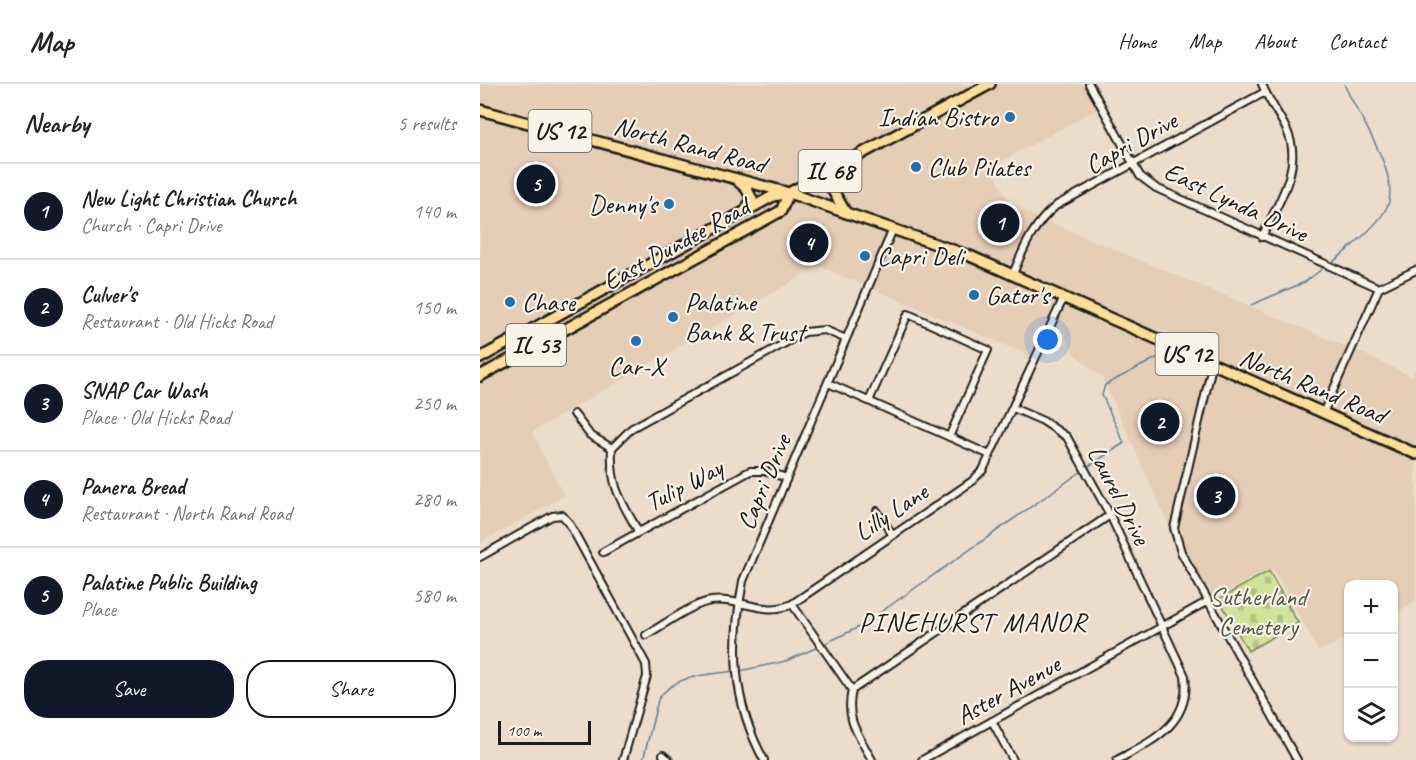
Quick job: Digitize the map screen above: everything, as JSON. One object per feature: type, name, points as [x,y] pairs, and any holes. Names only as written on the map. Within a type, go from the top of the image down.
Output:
[{"type":"main road","name":"East Dundee Road","points":[[480,358],[773,196],[789,193],[990,84]]},
{"type":"main road","name":"North Rand Road","points":[[480,110],[789,193],[893,229],[1012,274],[1212,366],[1416,454]]},
{"type":"main road","points":[[846,213],[832,189],[836,173],[848,161]]},
{"type":"main road","points":[[734,178],[746,188],[752,199],[745,212]]},
{"type":"main road","name":"East Dundee Road","points":[[480,376],[781,211],[789,193]]},
{"type":"street","name":"East Lynda Drive","points":[[1089,84],[1140,176],[1156,189],[1379,288]]},
{"type":"street","points":[[1262,84],[1288,133],[1293,151],[1290,177],[1262,237]]},
{"type":"street","name":"Capri Drive","points":[[1012,274],[1032,230],[1044,215],[1058,205],[1265,92]]},
{"type":"street","name":"Capri Drive","points":[[765,760],[750,733],[738,681],[734,634],[743,581],[893,229]]},
{"type":"street","points":[[1323,413],[1379,288],[1416,270]]},
{"type":"street","name":"Lilly Lane","points":[[645,636],[709,601],[739,602],[770,610],[792,604],[892,534],[971,483],[983,470],[1064,297]]},
{"type":"street","points":[[869,401],[908,314],[988,350],[949,437]]},
{"type":"street","points":[[638,531],[618,495],[611,472],[612,448],[632,428],[805,332],[825,330],[846,339]]},
{"type":"street","points":[[1212,366],[1174,528],[1180,552],[1297,760]]},
{"type":"street","points":[[828,383],[990,455]]},
{"type":"street","name":"Laurel Drive","points":[[1013,408],[1043,421],[1067,437],[1110,515],[1185,676],[1185,695],[1181,710],[1164,733],[1117,760]]},
{"type":"street","points":[[574,414],[590,435],[612,448]]},
{"type":"street","name":"Tulip Way","points":[[603,552],[750,471],[765,471],[787,478]]},
{"type":"street","points":[[877,511],[892,534]]},
{"type":"street","points":[[480,556],[552,516],[562,515],[569,523],[646,664],[647,676],[623,760]]},
{"type":"street","points":[[872,760],[852,723],[848,707],[852,690],[1110,515]]},
{"type":"street","name":"Aster Avenue","points":[[922,760],[1208,601]]},
{"type":"street","points":[[792,604],[852,690]]},
{"type":"street","points":[[992,721],[1013,760]]},
{"type":"street","points":[[663,755],[669,760]]},
{"type":"shaded area","points":[[480,84],[1089,84],[1101,107],[991,167],[1011,206],[1364,354],[1412,377],[1416,368],[1416,602],[1398,611],[1398,580],[1344,580],[1344,639],[1319,652],[1272,567],[1208,601],[1181,552],[1102,377],[1075,355],[1060,327],[1035,358],[819,266],[532,432],[564,496],[480,543]]},
{"type":"green space","name":"Sutherland Cemetery","points":[[1269,571],[1298,623],[1248,651],[1219,599]]},
{"type":"waterway","points":[[1332,263],[1377,222],[1387,207],[1390,194],[1388,178],[1376,144],[1344,84]]},
{"type":"waterway","points":[[1251,305],[1305,282],[1322,269]]},
{"type":"waterway","points":[[1086,468],[1124,443],[1102,395],[1105,385],[1164,354]]},
{"type":"waterway","points":[[822,645],[861,626],[1082,471]]},
{"type":"waterway","points":[[740,671],[786,661],[818,647]]},
{"type":"waterway","points":[[643,760],[658,700],[665,691],[682,680],[692,677],[735,671]]},
{"type":"place","name":"Indian Bistro","points":[[1010,117]]},
{"type":"place","name":"Club Pilates","points":[[916,167]]},
{"type":"place","name":"Palatine Public Building","points":[[536,184]]},
{"type":"place","name":"Denny's","points":[[669,204]]},
{"type":"place","name":"New Light Christian Church","points":[[1000,223]]},
{"type":"place","name":"Panera Bread","points":[[809,243]]},
{"type":"place","name":"Capri Deli","points":[[865,256]]},
{"type":"place","name":"Gator's","points":[[974,295]]},
{"type":"place","name":"Chase","points":[[510,302]]},
{"type":"place","name":"Palatine Bank & Trust","points":[[673,317]]},
{"type":"place","name":"Car-X","points":[[636,341]]},
{"type":"place","name":"Culver's","points":[[1160,422]]},
{"type":"place","name":"SNAP Car Wash","points":[[1216,496]]},
{"type":"district","name":"PINEHURST MANOR","points":[[973,622]]}]
